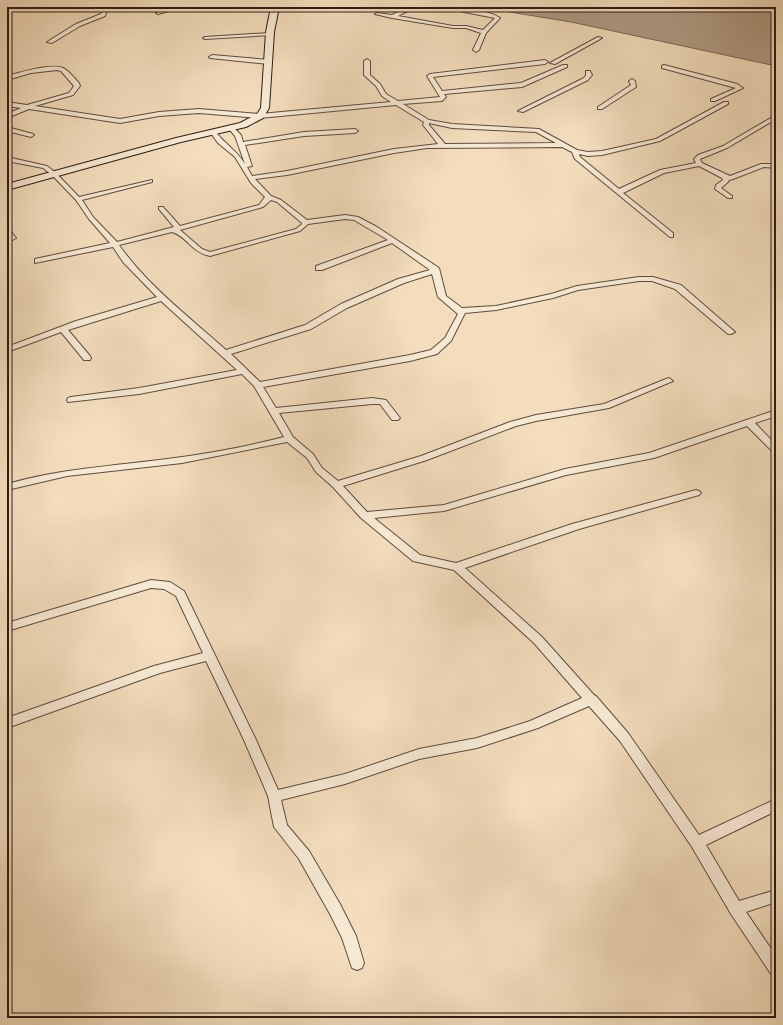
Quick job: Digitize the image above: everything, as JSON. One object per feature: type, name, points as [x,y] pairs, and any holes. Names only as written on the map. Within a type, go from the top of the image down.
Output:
[{"type":"street","points":[[50,42],[78,25],[103,15],[106,7]]},
{"type":"street","points":[[158,14],[170,10],[168,7]]},
{"type":"street","points":[[8,187],[173,142],[232,128],[250,122],[260,116],[266,108],[270,34],[275,7]]},
{"type":"street","points":[[392,17],[413,7]]},
{"type":"street","points":[[441,7],[490,15],[498,18],[484,32],[476,50]]},
{"type":"street","points":[[377,14],[466,27],[484,32]]},
{"type":"street","points":[[205,38],[270,34]]},
{"type":"street","points":[[553,63],[600,38]]},
{"type":"street","points":[[212,57],[269,62]]},
{"type":"street","points":[[367,61],[366,75],[378,85],[382,93],[427,121],[452,126],[537,130],[575,152],[588,154],[602,153],[658,140],[726,103]]},
{"type":"street","points":[[7,104],[120,121],[159,114],[199,111],[260,116],[442,100],[443,97],[430,76],[545,62]]},
{"type":"street","points":[[440,93],[522,85],[565,66]]},
{"type":"street","points":[[664,67],[735,85],[740,88],[713,100]]},
{"type":"street","points":[[7,78],[31,71],[58,68],[63,70],[76,83],[77,86],[71,94],[29,107],[7,116]]},
{"type":"street","points":[[521,111],[586,79],[589,74],[588,72]]},
{"type":"street","points":[[600,108],[632,88],[634,86],[632,81]]},
{"type":"street","points":[[776,117],[724,147],[700,156],[697,159],[700,164],[725,177],[736,178],[766,165],[776,166]]},
{"type":"street","points":[[427,121],[426,125],[443,146]]},
{"type":"street","points":[[232,128],[238,136],[253,177]]},
{"type":"street","points":[[7,130],[31,135]]},
{"type":"street","points":[[240,144],[304,134],[355,131]]},
{"type":"street","points":[[213,132],[220,142],[237,156],[269,197],[279,201],[305,222],[350,217],[375,228],[436,270],[442,298],[460,311],[496,308],[554,296],[577,288],[639,279],[653,279],[678,287],[731,332]]},
{"type":"street","points":[[253,177],[325,166],[409,148],[443,146],[563,145]]},
{"type":"street","points":[[575,152],[577,158],[670,235]]},
{"type":"street","points":[[7,159],[45,168],[54,174],[78,199],[91,218],[115,244],[126,260],[162,298],[226,353],[258,385],[289,439],[310,456],[319,470],[336,485],[365,516],[417,558],[457,567],[538,640],[592,699],[624,737],[697,843],[736,909],[776,969]]},
{"type":"street","points":[[619,192],[662,172],[700,164]]},
{"type":"street","points":[[725,177],[726,181],[718,186],[718,189],[730,197]]},
{"type":"street","points":[[78,199],[150,181]]},
{"type":"street","points":[[38,261],[115,244],[261,206],[269,197]]},
{"type":"street","points":[[161,208],[175,229],[200,251],[210,254],[298,230],[305,225],[305,222]]},
{"type":"street","points":[[7,230],[12,238],[7,241]]},
{"type":"street","points":[[319,268],[393,240]]},
{"type":"street","points":[[226,353],[308,327],[344,306],[401,281],[436,270]]},
{"type":"street","points":[[7,350],[162,298]]},
{"type":"street","points":[[258,385],[410,358],[434,352],[448,339],[455,329],[462,314],[460,311]]},
{"type":"street","points":[[63,330],[86,358]]},
{"type":"street","points":[[71,400],[139,391],[244,371]]},
{"type":"street","points":[[336,485],[424,458],[514,424],[536,418],[606,406],[669,381]]},
{"type":"street","points":[[273,411],[372,401],[383,402],[395,418]]},
{"type":"street","points":[[365,516],[444,508],[565,472],[651,456],[776,413]]},
{"type":"street","points":[[749,423],[776,450]]},
{"type":"street","points":[[7,487],[64,472],[165,462],[234,452],[289,439]]},
{"type":"street","points":[[457,567],[500,551],[623,512],[696,493]]},
{"type":"street","points":[[7,627],[151,584],[166,585],[180,594],[250,740],[274,796],[282,827],[304,856],[335,909],[350,936],[358,962]]},
{"type":"street","points":[[7,723],[158,669],[210,656]]},
{"type":"street","points":[[274,796],[345,779],[419,754],[477,743],[534,726],[592,699]]},
{"type":"street","points":[[697,843],[776,805]]},
{"type":"street","points":[[736,909],[776,896]]},
{"type":"shaded area","points":[[479,7],[776,7],[776,66],[571,22]]}]
